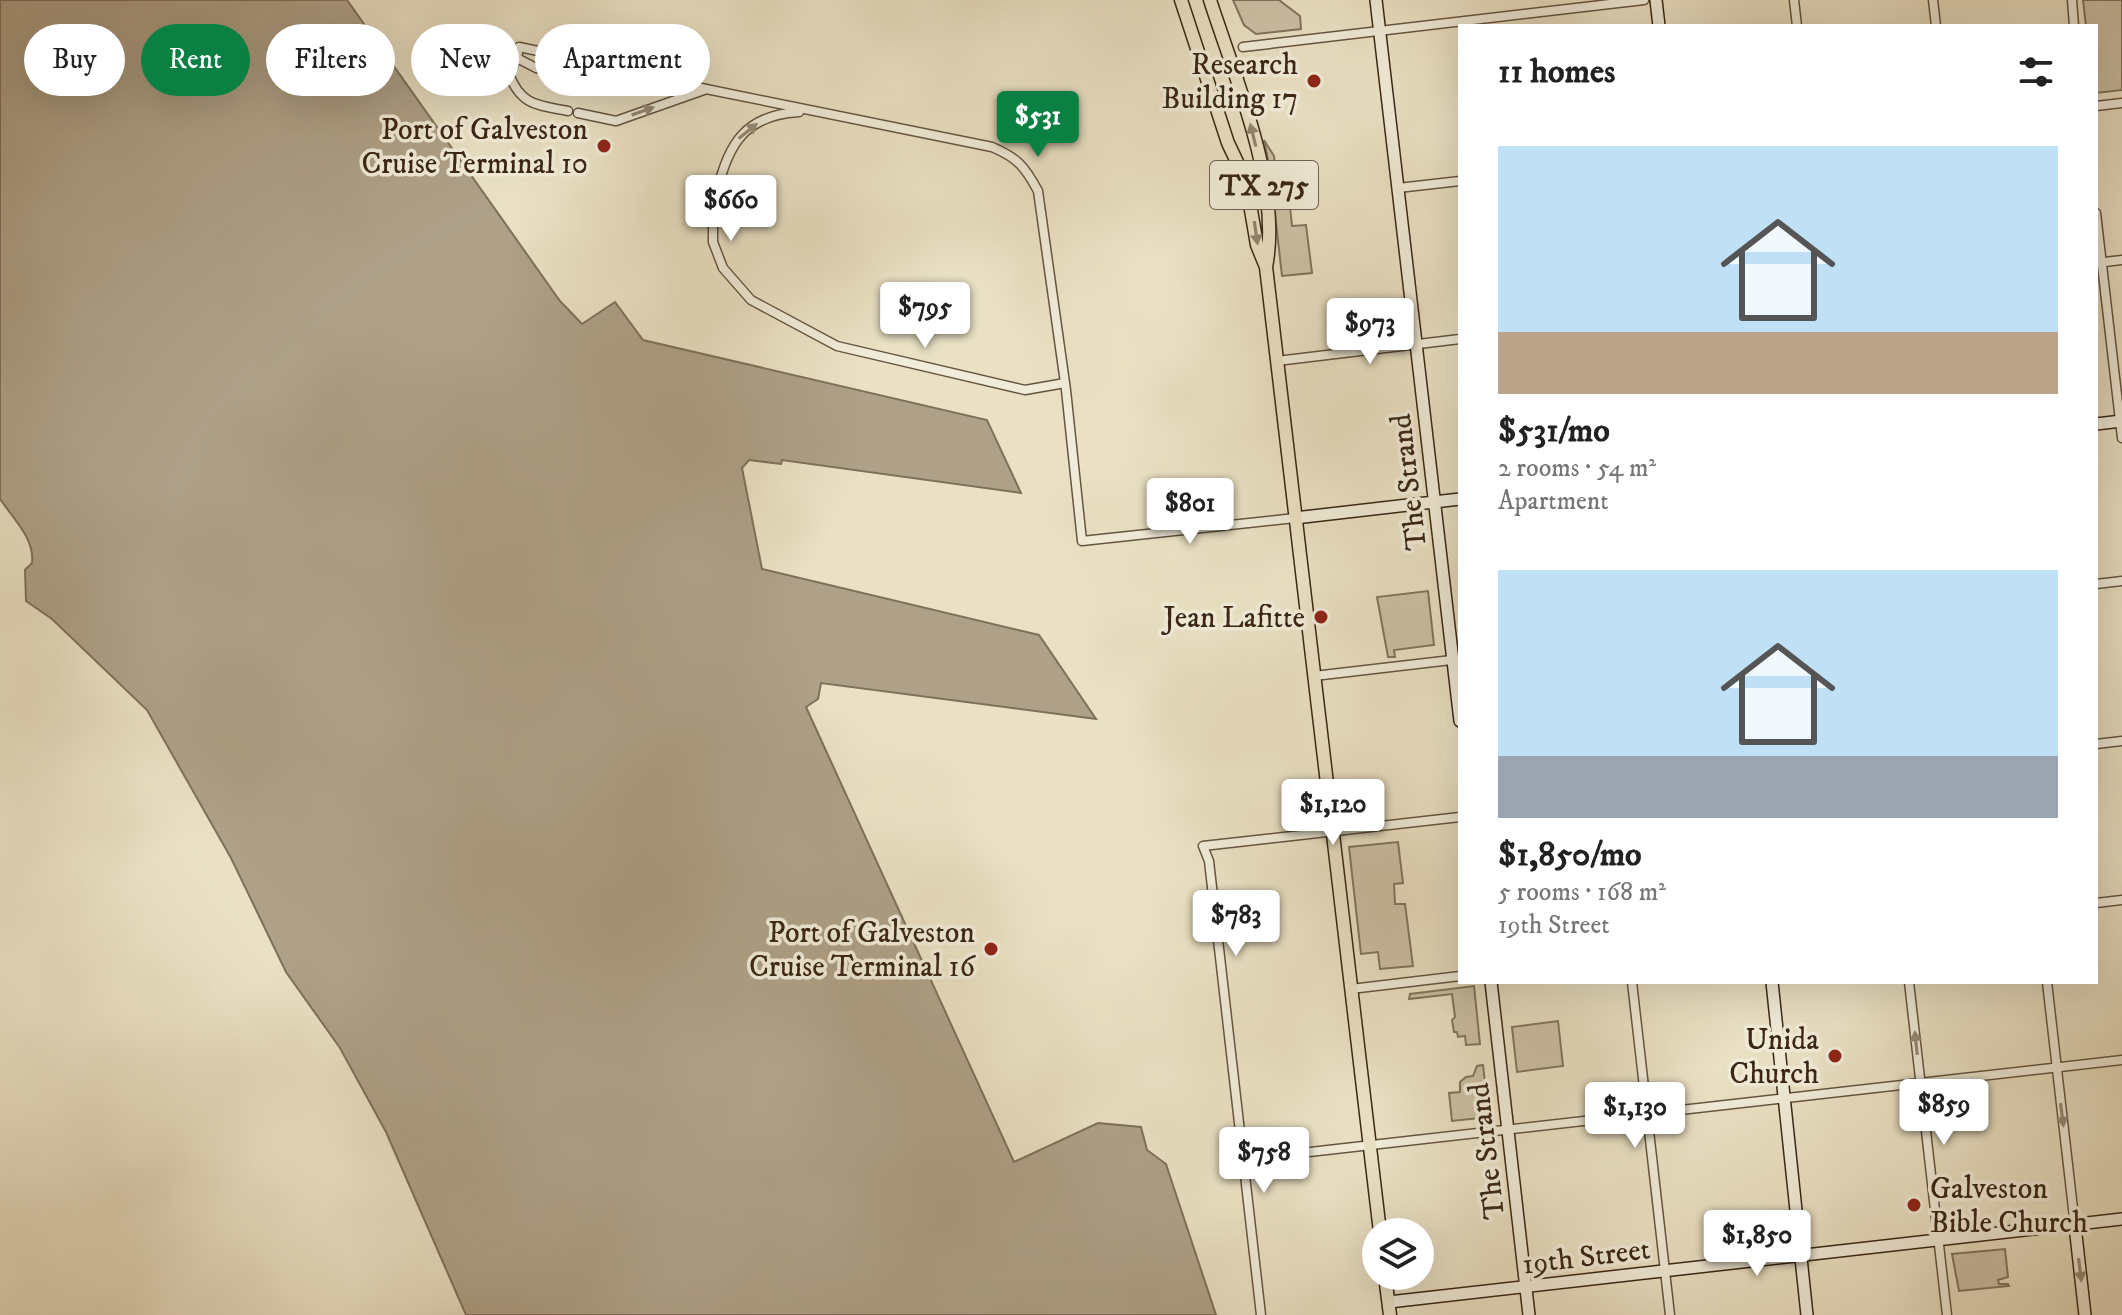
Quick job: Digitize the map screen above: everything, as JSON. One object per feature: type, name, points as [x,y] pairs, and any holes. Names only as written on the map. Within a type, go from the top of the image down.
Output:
[{"type":"main road","name":"TX 275","points":[[1181,0],[1228,143],[1246,181],[1257,245],[1266,267],[1378,1218]]},
{"type":"main road","name":"TX 275","points":[[1210,0],[1252,129],[1262,174],[1271,243],[1266,267]]},
{"type":"street","name":"The Strand","points":[[1376,0],[1458,690]]},
{"type":"street","points":[[1243,47],[1644,0]]},
{"type":"street","points":[[1656,0],[1659,24]]},
{"type":"street","points":[[1794,0],[1797,24]]},
{"type":"street","points":[[1933,0],[1936,24]]},
{"type":"street","points":[[2072,0],[2074,24]]},
{"type":"street","points":[[710,90],[992,147],[1012,156],[1027,171],[1038,191],[1065,383],[1082,541],[1458,499]]},
{"type":"street","points":[[519,93],[529,104],[616,121],[686,96]]},
{"type":"street","points":[[2098,106],[2122,103]]},
{"type":"street","points":[[813,111],[776,113],[754,125],[731,146],[713,212],[713,242],[723,268],[751,300],[837,346],[1025,390],[1065,383]]},
{"type":"street","points":[[1398,188],[1458,181]]},
{"type":"street","points":[[2122,260],[2099,263],[2122,438]]},
{"type":"street","points":[[1277,361],[1458,339]]},
{"type":"street","points":[[2098,424],[2121,422]]},
{"type":"street","points":[[2098,584],[2122,581]]},
{"type":"street","points":[[1314,676],[1456,660]]},
{"type":"street","points":[[2098,744],[2122,741]]},
{"type":"street","points":[[1261,1315],[1209,861],[1203,846],[1458,817]]},
{"type":"street","points":[[2098,903],[2122,900]]},
{"type":"street","points":[[1351,989],[1458,976]]},
{"type":"street","name":"The Strand","points":[[1491,984],[1529,1315]]},
{"type":"street","points":[[1632,984],[1670,1315]]},
{"type":"street","points":[[1772,984],[1807,1315]]},
{"type":"street","points":[[1909,984],[1947,1315]]},
{"type":"street","points":[[2047,984],[2085,1315]]},
{"type":"street","points":[[1256,1158],[2122,1060]]},
{"type":"street","name":"19th Street","points":[[1389,1309],[1526,1288],[2122,1219]]},
{"type":"shaded area","points":[[0,0],[347,0],[364,24],[266,24],[266,96],[395,96],[395,68],[411,90],[411,96],[415,96],[560,301],[582,324],[615,302],[643,340],[987,420],[1021,493],[782,460],[781,464],[749,460],[742,468],[762,569],[1039,635],[1096,719],[821,683],[818,699],[806,707],[1014,1162],[1098,1123],[1141,1127],[1147,1150],[1166,1164],[1216,1315],[466,1315],[386,1132],[340,1048],[286,972],[231,858],[147,710],[52,619],[26,601],[25,570],[32,563],[30,546],[22,529],[0,499]]},
{"type":"shaded area","points":[[1233,0],[1279,0],[1300,16],[1301,29],[1256,34],[1244,25]]},
{"type":"shaded area","points":[[2083,0],[2122,0],[2122,90],[2098,93],[2098,24],[2086,24]]},
{"type":"shaded area","points":[[1264,140],[1274,156],[1276,175],[1290,184],[1292,226],[1306,225],[1312,273],[1282,276]]},
{"type":"shaded area","points":[[1428,591],[1434,645],[1394,650],[1395,657],[1388,657],[1377,597]]},
{"type":"shaded area","points":[[1398,842],[1403,883],[1394,884],[1395,904],[1405,904],[1413,966],[1380,969],[1378,952],[1361,954],[1349,847]]},
{"type":"shaded area","points":[[1474,986],[1480,1044],[1466,1045],[1465,1036],[1458,1037],[1454,1032],[1452,994],[1409,999],[1410,994]]},
{"type":"shaded area","points":[[1558,1021],[1563,1066],[1517,1072],[1512,1027]]},
{"type":"shaded area","points":[[1483,1065],[1489,1117],[1452,1121],[1449,1093],[1460,1092],[1460,1082],[1473,1076],[1477,1066]]},
{"type":"shaded area","points":[[2005,1249],[2008,1277],[1998,1280],[1999,1284],[2009,1286],[1959,1291],[1952,1254]]},
{"type":"place","name":"Research Building 17","points":[[1314,81]]},
{"type":"place","name":"Port of Galveston Cruise Terminal 10","points":[[604,146]]},
{"type":"place","name":"Jean Lafitte","points":[[1321,617]]},
{"type":"place","name":"Port of Galveston Cruise Terminal 16","points":[[991,949]]},
{"type":"place","name":"Unida Church","points":[[1835,1056]]},
{"type":"place","name":"Galveston Bible Church","points":[[1914,1205]]}]
